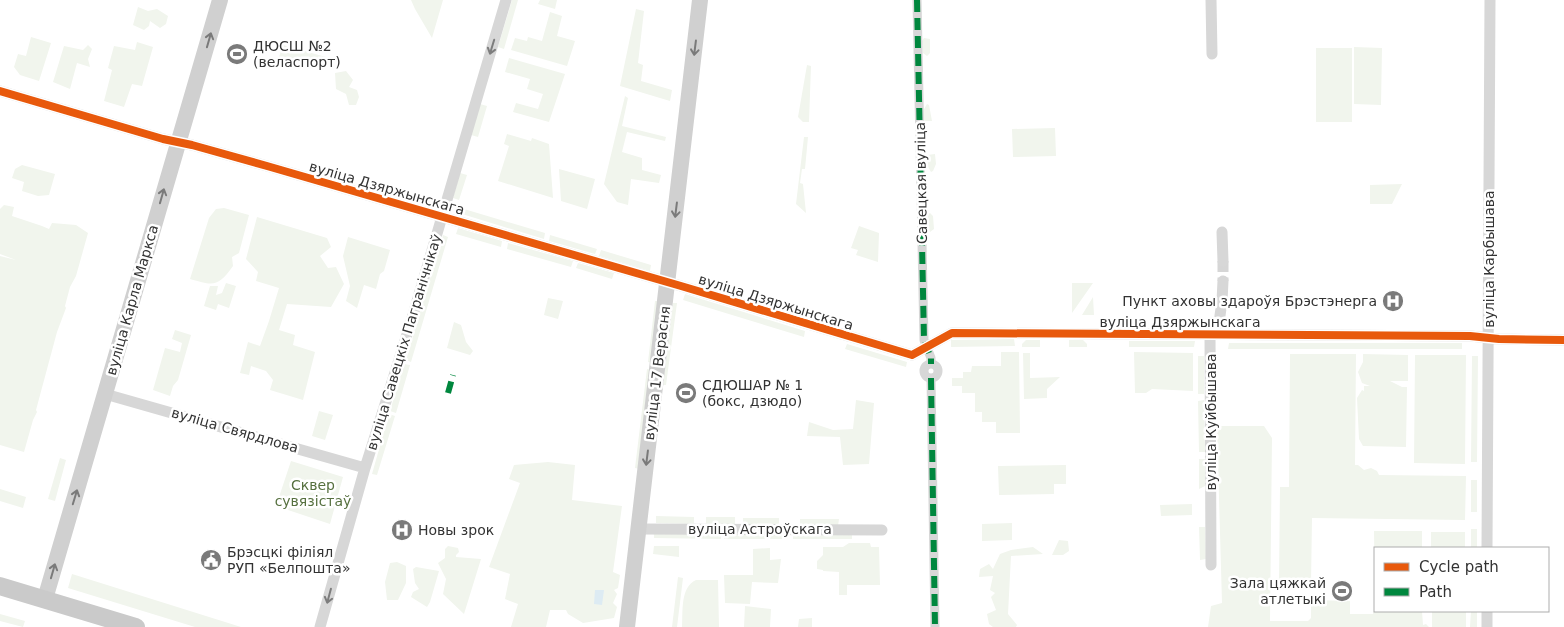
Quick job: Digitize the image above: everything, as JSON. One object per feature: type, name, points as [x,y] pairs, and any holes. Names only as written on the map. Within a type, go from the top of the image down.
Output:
[{"type":"main road","name":"вуліца Карла Маркса","points":[[45,599],[220,0]]},
{"type":"main road","name":"вуліца 17 Верасня","points":[[627,627],[700,0]]},
{"type":"main road","points":[[0,586],[136,627]]},
{"type":"street","name":"вуліца Савецкіх Пагранічнікаў","points":[[320,626],[365,468],[443,217],[506,0]]},
{"type":"street","name":"Савецкая вуліца","points":[[917,0],[924,340],[931,358],[931,364],[938,371],[931,378],[935,627]]},
{"type":"street","points":[[1211,0],[1212,54]]},
{"type":"street","name":"вуліца Карбышава","points":[[1487,547],[1490,0]]},
{"type":"street","name":"вуліца Дзяржынскага","points":[[0,91],[268,166],[912,355],[952,333],[1470,336],[1564,340]]},
{"type":"street","points":[[1222,232],[1222,262]]},
{"type":"street","name":"вуліца Куйбышава","points":[[1211,566],[1210,334],[1219,323],[1223,281]]},
{"type":"street","name":"вуліца Свярдлова","points":[[105,394],[365,468]]},
{"type":"street","name":"вуліца Астроўскага","points":[[639,529],[882,530]]},
{"type":"street","points":[[1487,612],[1487,627]]},
{"type":"green space","points":[[411,0],[443,0],[432,38],[415,9]]},
{"type":"green space","points":[[512,0],[518,0],[504,49],[498,47]]},
{"type":"green space","points":[[540,0],[557,0],[555,9],[538,4]]},
{"type":"green space","points":[[138,7],[148,11],[157,9],[168,16],[166,24],[160,28],[150,21],[149,26],[144,30],[133,25]]},
{"type":"green space","points":[[636,9],[644,11],[638,63],[643,65],[641,81],[672,90],[670,101],[620,86]]},
{"type":"green space","points":[[550,12],[562,16],[557,36],[575,41],[567,66],[511,50],[515,38],[527,41],[528,37],[542,41]]},
{"type":"green space","points":[[31,37],[51,43],[39,81],[20,75],[14,67],[18,54],[26,56]]},
{"type":"green space","points":[[924,38],[930,39],[930,53],[927,56],[923,53],[922,41]]},
{"type":"green space","points":[[137,42],[153,47],[142,86],[132,84],[124,107],[104,101],[112,70],[108,68],[114,46],[135,50]]},
{"type":"green space","points":[[88,45],[92,49],[88,59],[90,67],[77,63],[70,89],[53,82],[64,46],[83,50]]},
{"type":"green space","points":[[283,45],[326,57],[314,67],[279,57]]},
{"type":"green space","points":[[1354,47],[1382,48],[1381,105],[1354,104]]},
{"type":"green space","points":[[1316,48],[1352,48],[1352,122],[1316,122]]},
{"type":"green space","points":[[509,58],[565,74],[549,122],[513,112],[516,103],[538,109],[543,94],[527,89],[530,79],[505,72]]},
{"type":"green space","points":[[807,65],[811,66],[809,122],[803,122],[798,117]]},
{"type":"green space","points":[[346,71],[353,80],[349,87],[357,90],[359,97],[356,105],[349,105],[346,94],[336,89],[335,73]]},
{"type":"green space","points":[[625,96],[628,98],[622,126],[666,137],[665,141],[627,132],[622,152],[642,158],[642,170],[661,175],[659,183],[631,179],[628,205],[617,202],[604,184]]},
{"type":"green space","points":[[480,104],[487,106],[478,137],[471,135]]},
{"type":"green space","points":[[927,104],[929,105],[932,121],[924,121],[923,111]]},
{"type":"green space","points":[[1055,128],[1056,156],[1013,157],[1012,129]]},
{"type":"green space","points":[[507,134],[531,141],[532,138],[549,144],[553,198],[498,181],[509,146],[504,144]]},
{"type":"green space","points":[[804,137],[808,137],[805,169],[802,169],[800,183],[803,184],[806,213],[796,204]]},
{"type":"green space","points":[[935,154],[936,164],[931,172],[927,165],[927,155]]},
{"type":"green space","points":[[22,165],[55,174],[49,195],[38,196],[22,191],[24,182],[12,178],[15,169]]},
{"type":"green space","points":[[559,169],[595,179],[587,209],[561,201]]},
{"type":"green space","points":[[460,173],[467,175],[459,200],[453,198]]},
{"type":"green space","points":[[1402,184],[1392,204],[1370,204],[1370,185]]},
{"type":"green space","points":[[4,205],[14,207],[12,216],[49,229],[52,223],[76,225],[88,233],[76,276],[70,287],[66,308],[57,332],[37,412],[24,452],[0,445],[0,256],[16,260],[0,254],[0,209]]},
{"type":"green space","points":[[224,208],[249,215],[239,253],[232,257],[233,266],[223,278],[215,283],[210,284],[190,279],[209,218],[216,209]]},
{"type":"green space","points":[[464,209],[545,233],[544,239],[462,214]]},
{"type":"green space","points":[[930,213],[933,216],[934,229],[930,232],[927,230],[927,215]]},
{"type":"green space","points":[[257,217],[327,238],[331,247],[320,256],[328,268],[336,267],[344,284],[331,307],[287,304],[279,330],[295,335],[293,345],[315,352],[303,400],[270,390],[273,380],[266,371],[251,366],[249,375],[240,373],[248,342],[260,346],[279,288],[256,281],[258,272],[246,259]]},
{"type":"green space","points":[[859,226],[879,233],[878,262],[856,255],[858,250],[851,248]]},
{"type":"green space","points":[[458,228],[502,241],[501,247],[456,234]]},
{"type":"green space","points":[[443,235],[448,237],[411,362],[406,360]]},
{"type":"green space","points":[[550,235],[597,249],[595,254],[549,241]]},
{"type":"green space","points":[[348,237],[390,250],[376,289],[364,285],[357,308],[346,301],[350,286],[343,256]]},
{"type":"green space","points":[[508,243],[573,261],[571,267],[507,249]]},
{"type":"green space","points":[[601,250],[651,265],[650,271],[599,256]]},
{"type":"green space","points":[[578,263],[614,273],[612,279],[576,268]]},
{"type":"green space","points":[[226,283],[236,286],[229,308],[218,304],[216,310],[204,306],[210,286],[218,286],[216,295],[222,293]]},
{"type":"green space","points":[[1072,283],[1093,283],[1072,313]]},
{"type":"green space","points":[[685,294],[805,331],[804,337],[683,300]]},
{"type":"green space","points":[[1093,297],[1094,315],[1082,315]]},
{"type":"green space","points":[[548,298],[563,301],[558,319],[544,315]]},
{"type":"green space","points":[[655,301],[659,301],[652,363],[648,362]]},
{"type":"green space","points":[[673,303],[677,303],[666,385],[663,385]]},
{"type":"green space","points":[[454,322],[461,325],[466,342],[473,351],[470,355],[447,348]]},
{"type":"green space","points":[[175,330],[191,335],[178,380],[173,386],[170,396],[153,390],[165,348],[180,352],[182,343],[172,339]]},
{"type":"green space","points":[[1014,339],[1015,346],[951,347],[951,340]]},
{"type":"green space","points":[[1026,340],[1040,340],[1040,347],[1022,347]]},
{"type":"green space","points":[[1069,340],[1083,340],[1087,347],[1069,347]]},
{"type":"green space","points":[[1129,341],[1195,341],[1194,347],[1129,347]]},
{"type":"green space","points":[[1229,343],[1462,343],[1462,349],[1228,349]]},
{"type":"green space","points":[[847,344],[907,362],[906,367],[845,349]]},
{"type":"green space","points":[[1001,352],[1019,352],[1020,433],[996,433],[996,422],[982,422],[982,412],[975,412],[975,393],[962,393],[962,386],[952,386],[952,378],[963,378],[963,372],[971,372],[972,366],[1001,366]]},
{"type":"green space","points":[[1134,352],[1193,353],[1193,391],[1152,389],[1146,393],[1135,393]]},
{"type":"green space","points":[[1023,353],[1030,353],[1030,378],[1060,377],[1047,389],[1047,398],[1024,399]]},
{"type":"green space","points":[[1290,354],[1356,354],[1355,465],[1364,470],[1371,468],[1377,471],[1379,475],[1466,476],[1465,520],[1312,518],[1311,584],[1279,583],[1280,487],[1289,487]]},
{"type":"green space","points":[[1363,354],[1408,355],[1408,381],[1390,381],[1402,387],[1407,387],[1406,447],[1363,446],[1359,439],[1357,398],[1362,390],[1364,391],[1364,386],[1370,386],[1362,383],[1358,372],[1363,362]]},
{"type":"green space","points":[[1415,355],[1466,355],[1465,464],[1414,463]]},
{"type":"green space","points":[[1198,356],[1204,356],[1204,394],[1198,394]]},
{"type":"green space","points":[[1472,356],[1478,356],[1477,462],[1471,462]]},
{"type":"green space","points":[[404,364],[410,365],[396,413],[390,411]]},
{"type":"green space","points":[[647,369],[651,370],[640,469],[635,468]]},
{"type":"green space","points":[[856,400],[874,403],[869,464],[843,465],[840,437],[807,436],[809,422],[833,430],[853,429]]},
{"type":"green space","points":[[1204,400],[1205,452],[1199,452],[1198,401]]},
{"type":"green space","points":[[319,411],[333,415],[325,440],[312,436]]},
{"type":"green space","points":[[389,414],[395,416],[377,475],[372,474]]},
{"type":"green space","points":[[1217,426],[1264,426],[1272,438],[1270,621],[1308,621],[1311,618],[1311,600],[1350,601],[1350,614],[1373,614],[1374,610],[1422,612],[1423,625],[1426,624],[1429,627],[1208,627],[1211,606],[1222,603]]},
{"type":"green space","points":[[60,458],[66,460],[55,501],[48,499]]},
{"type":"green space","points":[[1199,459],[1205,459],[1205,486],[1199,489]]},
{"type":"green space","name":"Сквер сувязістаў","points":[[291,461],[343,477],[330,524],[276,506]]},
{"type":"green space","points":[[548,462],[575,465],[572,500],[622,506],[613,572],[620,575],[618,588],[614,590],[617,594],[613,603],[617,607],[614,618],[583,623],[568,614],[566,610],[550,610],[546,627],[511,627],[518,604],[505,599],[510,574],[489,567],[520,483],[509,479],[514,465]]},
{"type":"green space","points":[[1066,465],[1066,484],[1054,484],[1054,494],[999,495],[998,466]]},
{"type":"green space","points":[[1471,480],[1477,480],[1477,512],[1471,512]]},
{"type":"green space","points":[[0,489],[26,497],[23,508],[0,501]]},
{"type":"green space","points":[[1192,504],[1192,515],[1161,516],[1160,505]]},
{"type":"green space","points":[[656,516],[694,517],[694,524],[656,523]]},
{"type":"green space","points":[[706,517],[735,517],[735,525],[706,524]]},
{"type":"green space","points":[[743,518],[779,518],[779,525],[743,525]]},
{"type":"green space","points":[[800,519],[839,519],[838,526],[800,525]]},
{"type":"green space","points":[[1012,523],[1012,540],[982,541],[982,524]]},
{"type":"green space","points":[[1199,527],[1205,527],[1206,559],[1200,560]]},
{"type":"green space","points":[[1471,529],[1477,529],[1477,547],[1471,547]]},
{"type":"green space","points":[[1374,531],[1422,531],[1422,547],[1374,547]]},
{"type":"green space","points":[[1431,532],[1465,532],[1465,547],[1431,547]]},
{"type":"green space","points":[[654,533],[721,533],[721,539],[654,538]]},
{"type":"green space","points":[[724,533],[788,534],[788,539],[724,539]]},
{"type":"green space","points":[[793,534],[852,534],[852,539],[793,539]]},
{"type":"green space","points":[[1059,540],[1068,541],[1069,551],[1063,555],[1052,555]]},
{"type":"green space","points":[[849,543],[870,543],[871,547],[879,547],[880,585],[847,585],[847,595],[839,595],[839,572],[817,569],[817,561],[823,555],[823,547],[843,547]]},
{"type":"green space","points":[[448,546],[458,548],[459,552],[456,557],[481,559],[464,614],[443,594],[446,579],[438,563],[445,558],[445,549]]},
{"type":"green space","points":[[654,546],[679,546],[679,557],[653,554]]},
{"type":"green space","points":[[1033,547],[1043,554],[1011,556],[1008,614],[1017,625],[1016,627],[993,627],[989,624],[987,614],[996,610],[991,597],[995,593],[990,590],[993,576],[979,577],[980,569],[989,564],[993,569],[1000,554],[1011,550]]},
{"type":"green space","points":[[770,548],[770,560],[781,559],[778,583],[752,582],[750,604],[725,603],[724,575],[753,575],[753,549]]},
{"type":"green space","points":[[397,562],[406,566],[406,583],[398,600],[387,600],[385,582],[390,563]]},
{"type":"green space","points":[[416,567],[439,571],[427,607],[411,597],[413,592],[419,589],[415,583],[413,569]]},
{"type":"green space","points":[[72,574],[241,627],[195,627],[68,588]]},
{"type":"green space","points":[[678,577],[683,578],[677,627],[672,627]]},
{"type":"green space","points":[[696,580],[718,580],[719,627],[682,627],[683,600],[687,588]]},
{"type":"green space","points":[[745,606],[771,609],[770,627],[744,627]]},
{"type":"green space","points":[[1432,612],[1466,612],[1466,627],[1432,627]]},
{"type":"green space","points":[[1471,612],[1477,612],[1477,627],[1470,627]]},
{"type":"green space","points":[[0,614],[25,621],[23,627],[0,621]]},
{"type":"green space","points":[[812,618],[812,627],[798,627],[799,619]]},
{"type":"shaded area","points":[[595,590],[604,590],[602,605],[594,604]]},
{"type":"tunnel","points":[[1223,261],[1223,281]]},
{"type":"marked path","points":[[917,0],[924,340],[931,358],[931,364]]},
{"type":"marked path","points":[[448,393],[453,375]]},
{"type":"marked path","points":[[931,378],[935,627]]},
{"type":"cycle path","points":[[0,91],[163,139],[267,166],[912,355],[952,333],[1470,336],[1499,339],[1564,340]]},
{"type":"place","name":"ДЮСШ №2 (веласпорт)","points":[[237,54]]},
{"type":"place","name":"Пункт аховы здароўя Брэстэнерга","points":[[1393,301]]},
{"type":"place","name":"СДЮШАР № 1 (бокс, дзюдо)","points":[[686,393]]},
{"type":"place","name":"Новы зрок","points":[[402,530]]},
{"type":"place","name":"Брэсцкі філіял РУП «Белпошта»","points":[[211,560]]},
{"type":"place","name":"Зала цяжкай атлетыкі","points":[[1342,591]]}]
